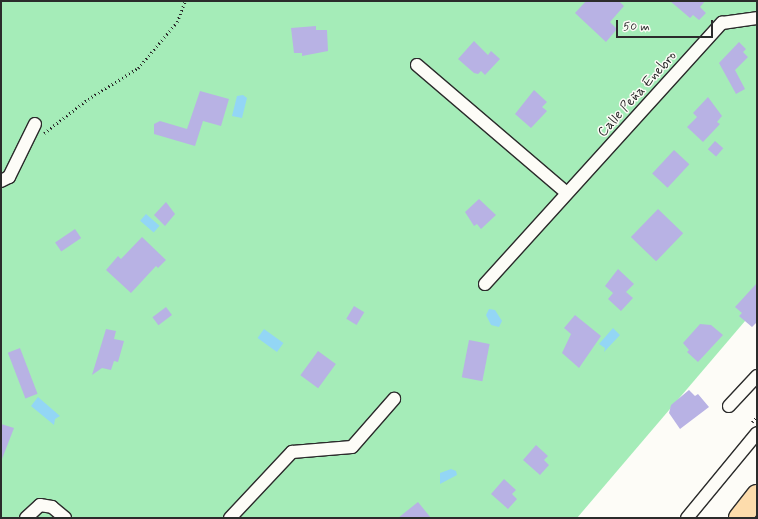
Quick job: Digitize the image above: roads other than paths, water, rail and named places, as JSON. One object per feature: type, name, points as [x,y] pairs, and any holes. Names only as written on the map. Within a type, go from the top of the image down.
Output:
[{"type":"highway","points":[[740,518],[757,496]]},
{"type":"street","name":"Calle Peña Enebro","points":[[485,284],[722,23],[757,18]]},
{"type":"street","points":[[417,65],[567,193]]},
{"type":"street","points":[[1,181],[9,177],[33,128]]},
{"type":"street","points":[[729,406],[757,376]]},
{"type":"street","points":[[230,518],[292,452],[352,447],[394,399]]},
{"type":"street","points":[[687,518],[757,433]]},
{"type":"street","points":[[26,518],[40,505],[52,507],[65,518]]},
{"type":"water","points":[[243,95],[247,98],[242,118],[232,116],[237,96]]},
{"type":"water","points":[[146,214],[160,226],[154,233],[140,221]]},
{"type":"water","points":[[489,309],[495,310],[502,321],[499,327],[491,325],[486,315]]},
{"type":"water","points":[[613,328],[620,335],[604,352],[605,348],[599,344]]},
{"type":"water","points":[[264,329],[283,343],[277,352],[258,338]]},
{"type":"water","points":[[38,397],[60,416],[55,419],[54,425],[31,406]]},
{"type":"water","points":[[451,469],[456,471],[457,475],[440,484],[440,473]]}]
